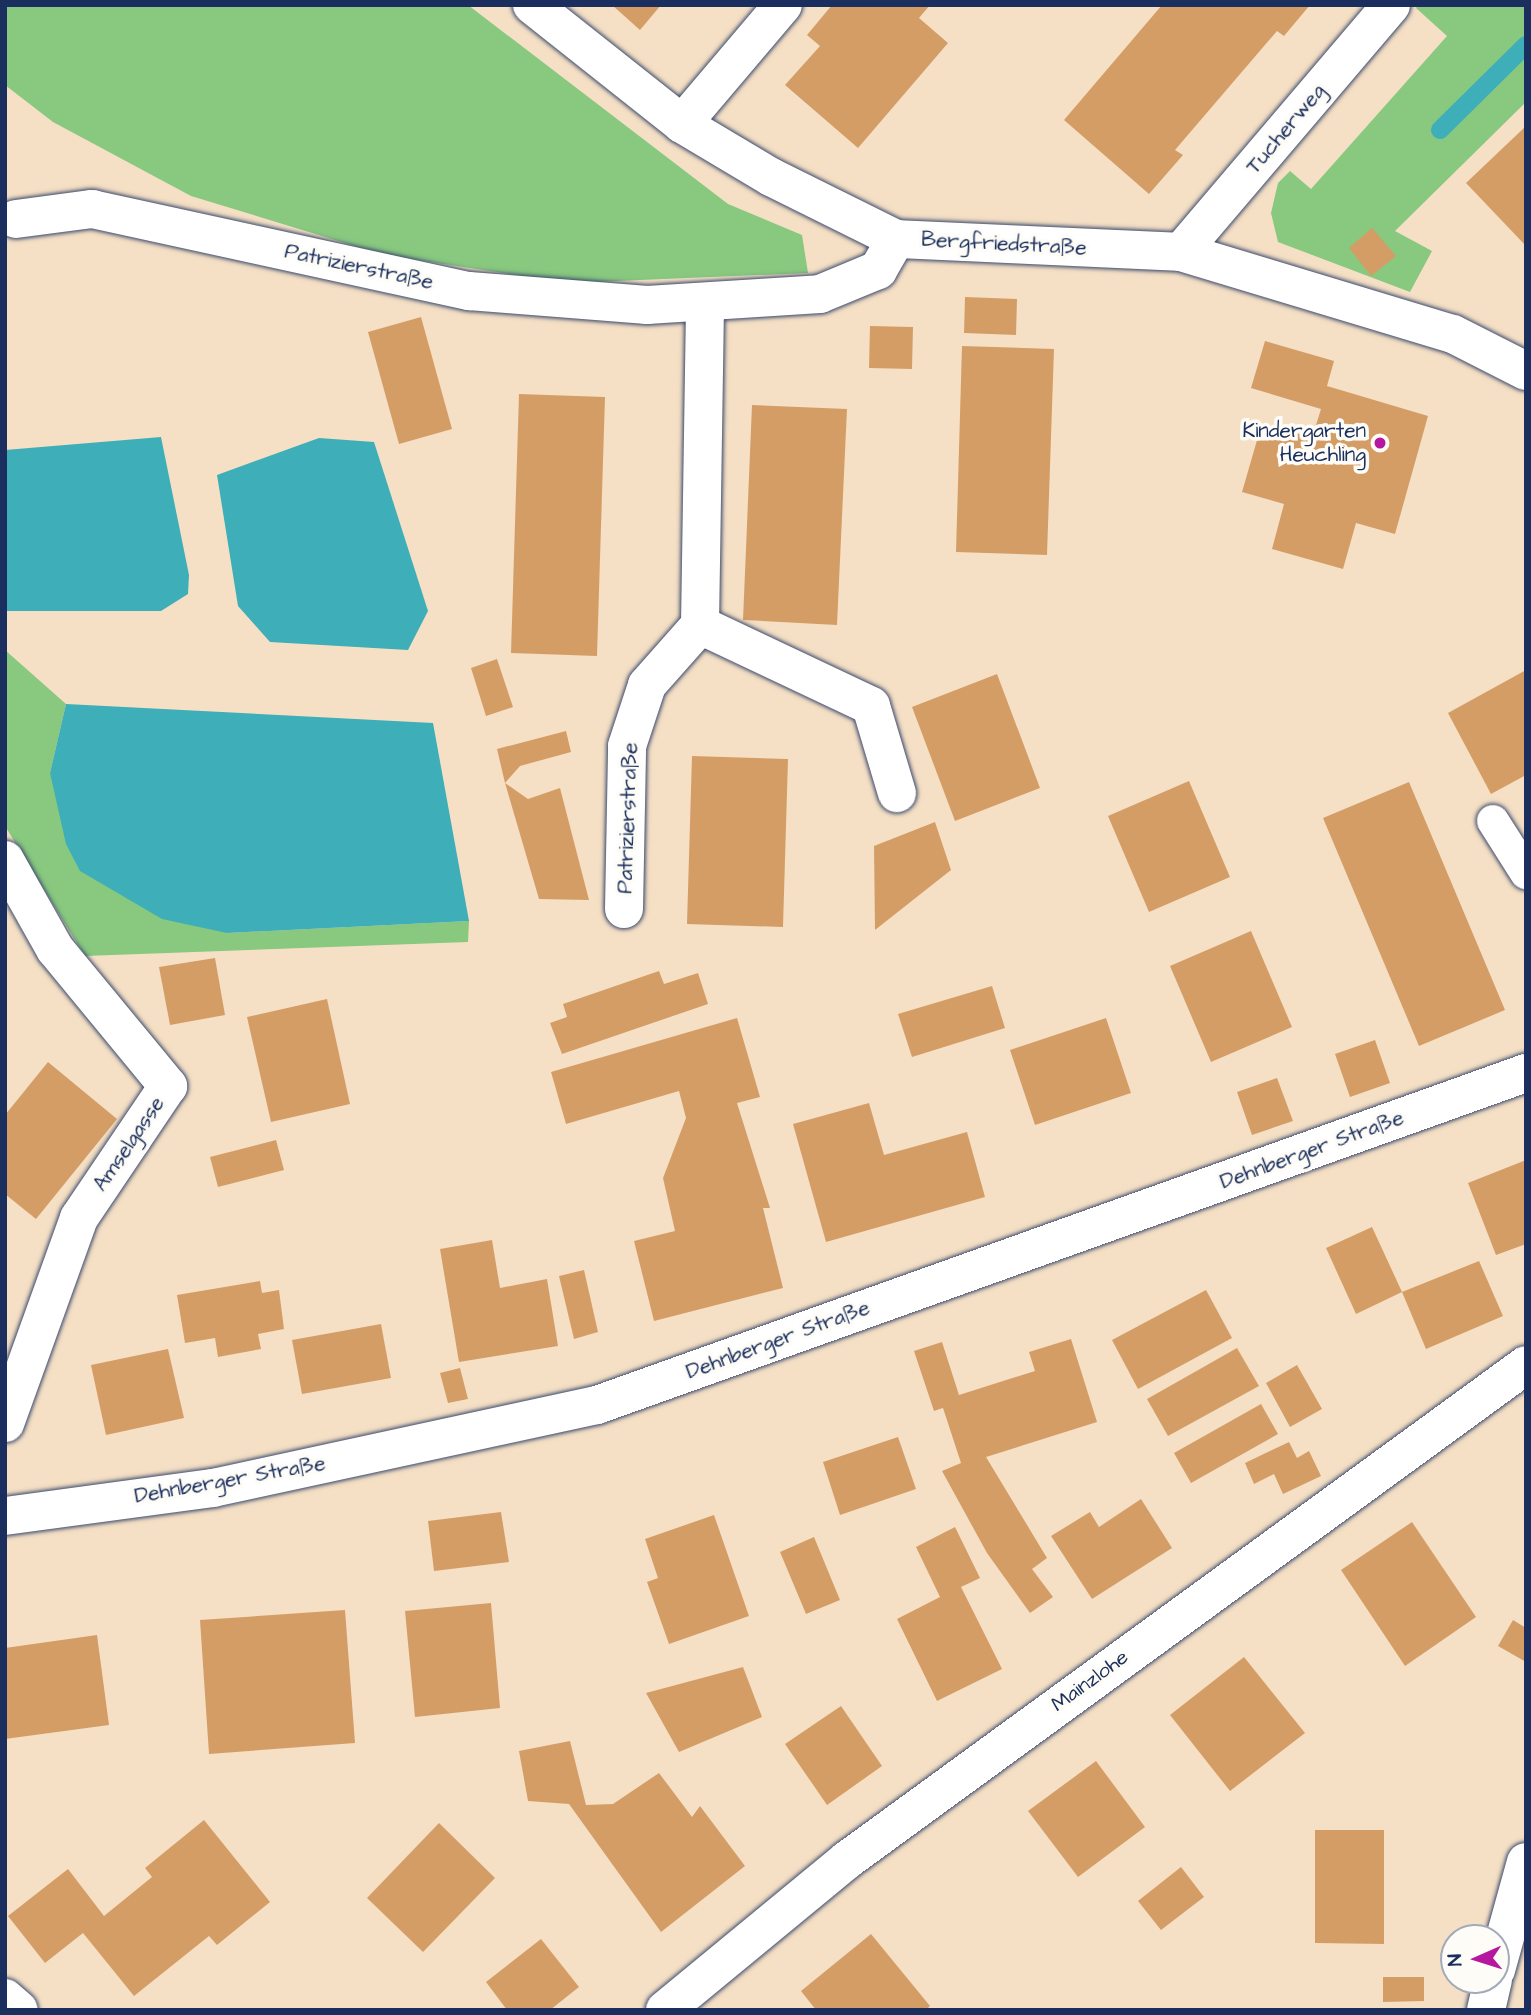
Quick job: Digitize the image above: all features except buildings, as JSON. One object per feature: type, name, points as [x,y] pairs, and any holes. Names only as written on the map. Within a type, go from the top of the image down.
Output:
[{"type":"street","name":"Bergfriedstraße","points":[[531,5],[682,124],[771,177],[896,239],[1181,252],[1453,334],[1526,371]]},
{"type":"street","points":[[682,124],[783,5]]},
{"type":"street","name":"Tucherweg","points":[[1181,252],[1391,5]]},
{"type":"street","name":"Patrizierstraße","points":[[16,219],[92,209],[469,291],[647,305],[820,294],[878,270],[896,239]]},
{"type":"street","points":[[705,303],[701,625],[871,706],[897,793]]},
{"type":"street","name":"Patrizierstraße","points":[[624,909],[627,746],[647,684],[701,625]]},
{"type":"street","name":"Amselgasse","points":[[5,860],[55,948],[168,1086],[79,1218],[5,1423]]},
{"type":"street","name":"Dehnberger Straße","points":[[5,1516],[213,1488],[597,1405],[1526,1073]]},
{"type":"street","name":"Mainzlohe","points":[[665,2010],[847,1860],[1526,1365]]},
{"type":"street","points":[[1509,1924],[1523,1872]]},
{"type":"street","points":[[5,1998],[19,2010]]},
{"type":"lane","points":[[1493,821],[1526,873]]},
{"type":"green space","points":[[5,5],[468,5],[728,204],[802,235],[808,273],[569,283],[384,255],[191,196],[53,122],[5,85]]},
{"type":"green space","points":[[1418,5],[1526,5],[1526,102],[1395,231],[1432,251],[1410,292],[1278,242],[1271,213],[1278,183],[1290,171],[1311,189],[1447,36],[1416,8]]},
{"type":"green space","points":[[5,650],[66,704],[50,773],[227,933],[469,921],[468,942],[85,956],[5,826]]},
{"type":"water","points":[[161,437],[189,575],[188,594],[161,611],[5,611],[5,450]]},
{"type":"water","points":[[319,438],[374,442],[428,611],[408,650],[270,642],[238,606],[217,475]]},
{"type":"water","points":[[66,704],[433,723],[469,921],[227,933],[162,919],[80,871],[66,844],[50,773]]},
{"type":"waterway","points":[[1440,130],[1526,45]]},
{"type":"place","name":"Kindergarten Heuchling","points":[[1380,443]]}]
